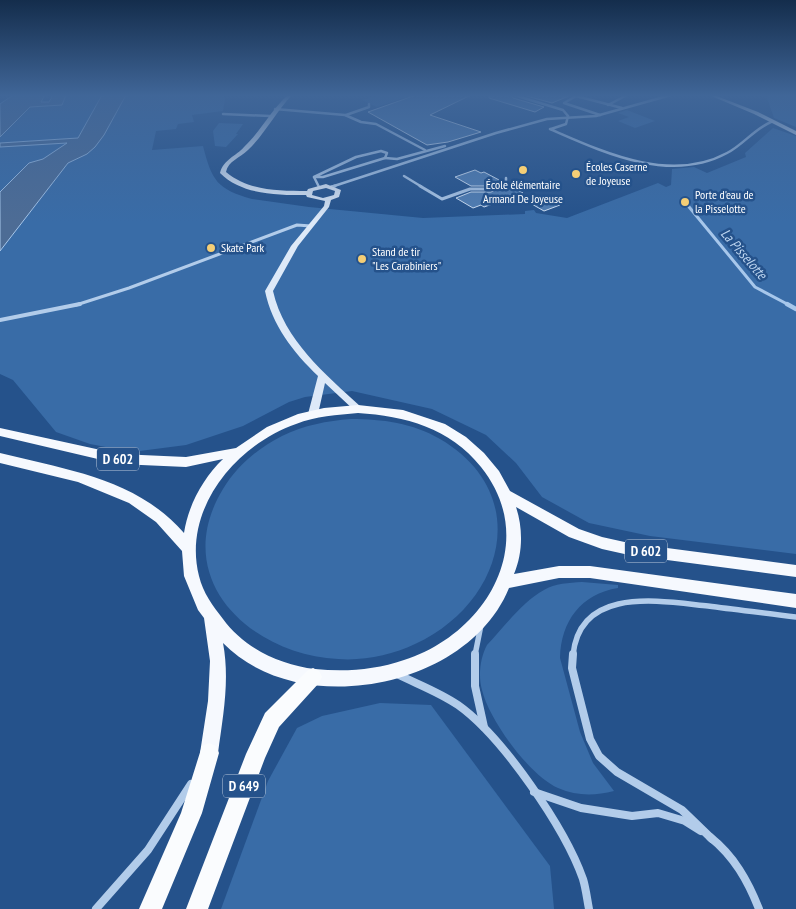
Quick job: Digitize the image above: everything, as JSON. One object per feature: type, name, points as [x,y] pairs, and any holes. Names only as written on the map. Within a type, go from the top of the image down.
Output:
[{"type":"highway","name":"D 649","points":[[197,909],[256,754],[272,720],[313,677]]},
{"type":"highway","name":"D 649","points":[[150,909],[191,817],[201,787],[209,753]]},
{"type":"main road","points":[[254,137],[248,146],[226,164],[223,173],[232,180],[254,188],[292,193],[309,193],[319,187],[331,187],[335,188],[339,193],[328,200],[317,200],[312,198],[309,193]]},
{"type":"main road","points":[[317,200],[317,217]]},
{"type":"main road","points":[[328,200],[328,206],[289,253],[268,291],[274,312],[285,331],[322,376],[358,409]]},
{"type":"main road","points":[[313,414],[322,376]]},
{"type":"main road","points":[[358,409],[379,410],[412,416],[438,426],[472,447],[486,461],[506,495],[511,511],[514,546],[511,564],[496,601],[483,618],[459,641],[429,659],[395,672],[354,679],[313,677],[282,669],[254,657],[230,640],[211,620],[198,597],[190,572],[188,548],[191,526],[198,505],[217,474],[237,452],[273,429],[313,414],[358,409]]},
{"type":"main road","name":"D 602","points":[[0,432],[133,461],[186,462],[237,452]]},
{"type":"main road","name":"D 602","points":[[0,458],[87,481],[128,496],[158,516],[188,548]]},
{"type":"main road","name":"D 602","points":[[506,495],[574,533],[602,542],[629,548],[796,572]]},
{"type":"main road","name":"D 602","points":[[505,582],[559,572],[590,572],[796,602]]},
{"type":"main road","name":"D 649","points":[[209,753],[217,701],[218,661],[211,620]]},
{"type":"street","points":[[401,137],[425,150]]},
{"type":"street","points":[[314,177],[323,177],[385,158],[397,158],[478,137]]},
{"type":"street","points":[[331,187],[482,137]]},
{"type":"street","points":[[570,137],[618,158],[649,163],[678,164],[694,163],[723,155],[747,137]]},
{"type":"street","points":[[314,177],[320,171],[378,151],[387,153],[385,158]]},
{"type":"street","points":[[404,176],[442,199],[470,189],[490,189],[506,182],[506,178]]},
{"type":"street","points":[[314,177],[319,187]]},
{"type":"street","points":[[0,320],[74,306],[129,288],[298,224],[311,226]]},
{"type":"street","points":[[760,909],[750,886],[734,860],[682,810],[610,767],[598,755],[591,740],[574,678],[572,661],[578,633],[584,623],[596,612],[613,604],[632,600],[654,600],[796,617]]},
{"type":"street","points":[[483,618],[474,660],[475,686],[484,727]]},
{"type":"street","points":[[395,672],[458,705],[484,727],[534,792],[573,859],[583,880],[588,906]]},
{"type":"street","points":[[96,909],[116,890],[155,843],[209,753]]},
{"type":"street","points":[[534,792],[581,808],[632,816],[658,814],[686,821],[712,839]]},
{"type":"shaded area","points":[[0,137],[78,137],[78,138],[0,143]]},
{"type":"shaded area","points":[[99,137],[155,137],[152,150],[203,146],[213,176],[218,182],[231,191],[252,199],[309,207],[423,218],[525,214],[525,211],[534,210],[536,213],[567,218],[658,183],[666,187],[671,185],[672,169],[694,167],[707,173],[746,157],[745,153],[762,137],[796,137],[796,554],[650,536],[589,523],[542,497],[516,463],[486,435],[432,409],[352,391],[305,397],[289,402],[243,426],[186,445],[132,452],[90,444],[56,432],[13,380],[0,374],[0,251],[68,163],[87,154]]},
{"type":"shaded area","points":[[102,137],[87,154],[68,163],[0,251],[0,192],[29,163],[43,159],[67,143],[0,147],[0,143]]},
{"type":"shaded area","points":[[214,137],[235,137],[226,147],[215,146]]},
{"type":"shaded area","points":[[68,143],[43,159],[29,163],[0,192],[0,147]]},
{"type":"shaded area","points":[[351,419],[397,423],[419,429],[440,439],[470,462],[488,488],[497,517],[496,547],[487,576],[470,602],[445,626],[415,644],[397,651],[368,658],[338,659],[305,654],[275,643],[248,626],[227,606],[212,581],[206,552],[209,522],[223,489],[249,458],[265,446],[290,432],[316,424]]},
{"type":"shaded area","points":[[582,582],[618,585],[618,588],[593,596],[576,611],[564,632],[561,645],[560,658],[580,732],[593,763],[614,791],[599,794],[572,793],[547,782],[535,772],[512,746],[493,716],[486,702],[480,679],[481,661],[487,645],[528,601],[553,586]]},
{"type":"shaded area","points":[[380,703],[431,705],[550,866],[554,909],[221,909],[268,781],[297,728],[322,716]]},
{"type":"building","points":[[413,137],[463,137],[448,142],[427,145]]},
{"type":"building","points":[[475,170],[481,173],[484,172],[501,181],[489,186],[471,186],[455,177]]},
{"type":"building","points":[[508,185],[523,193],[484,207],[481,205],[473,208],[456,198],[471,192],[491,192]]},
{"type":"building","points":[[545,197],[560,205],[544,211],[530,203]]},
{"type":"waterway","name":"La Pisselotte","points":[[685,202],[755,287],[789,305]]},
{"type":"waterway","name":"La Pisselotte","points":[[787,304],[796,309]]},
{"type":"place","name":"École élémentaire Armand De Joyeuse","points":[[523,170]]},
{"type":"place","name":"Écoles Caserne de Joyeuse","points":[[576,174]]},
{"type":"place","name":"Porte d'eau de la Pisselotte","points":[[685,202]]},
{"type":"place","name":"Skate Park","points":[[211,248]]},
{"type":"place","name":"Stand de tir \"Les Carabiniers\"","points":[[362,259]]}]
